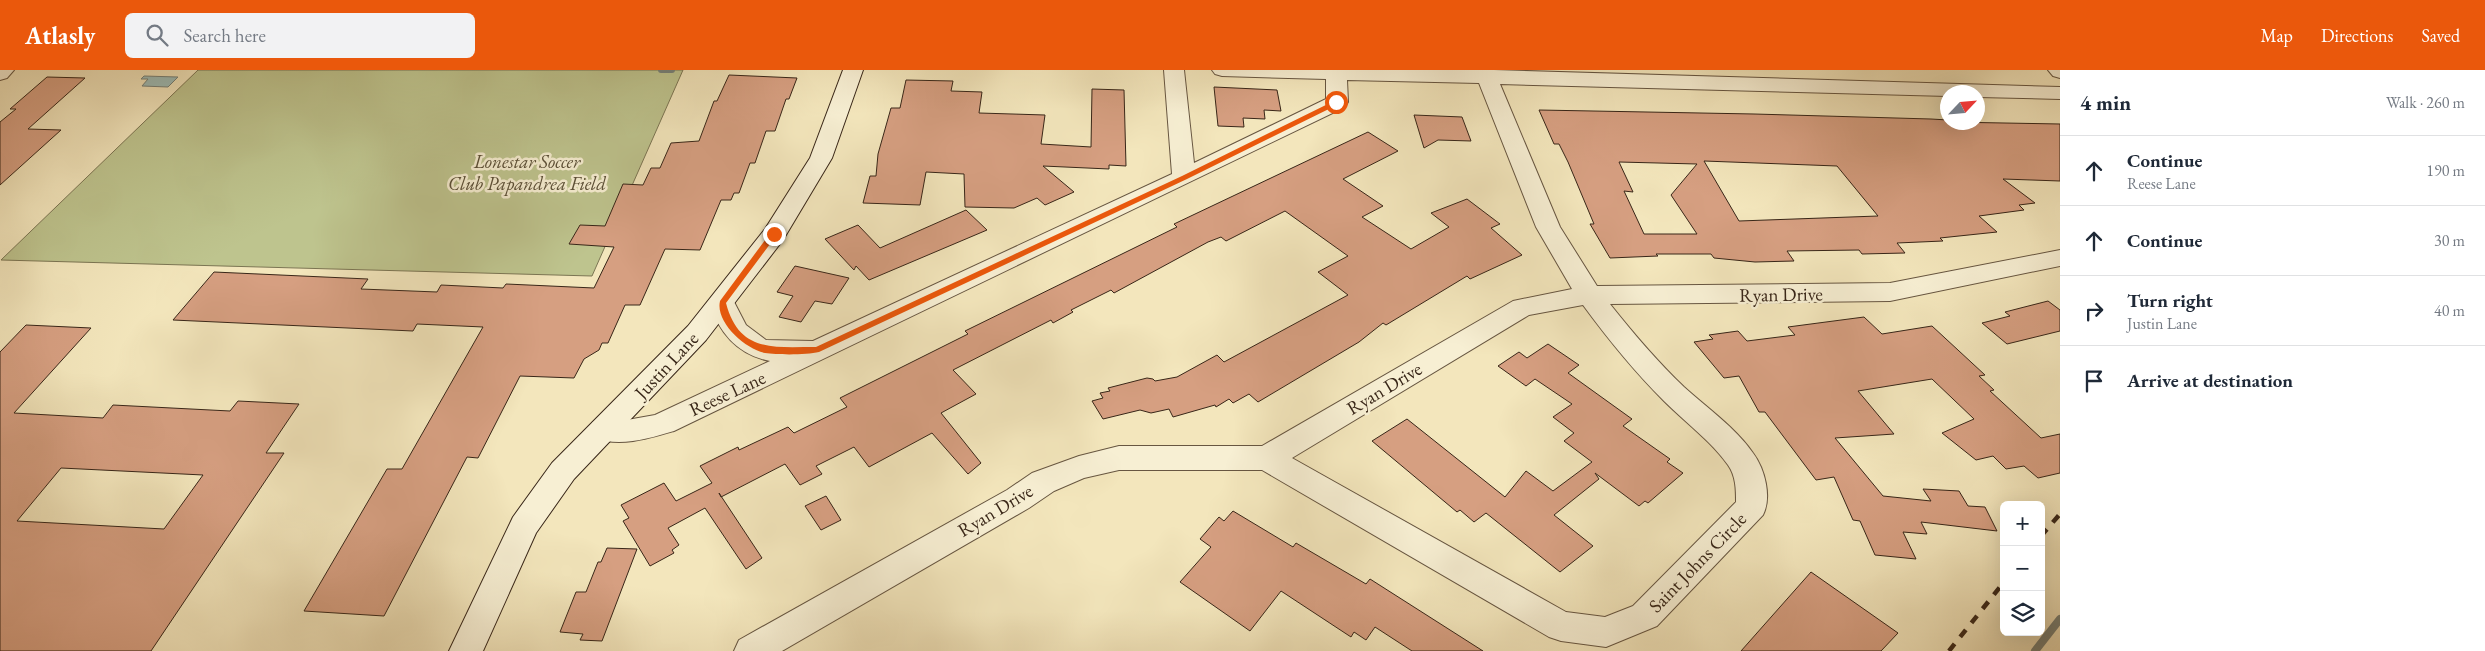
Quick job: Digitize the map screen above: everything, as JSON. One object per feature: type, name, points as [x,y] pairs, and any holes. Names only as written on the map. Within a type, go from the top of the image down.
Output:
[{"type":"street","points":[[0,74],[4,70]]},
{"type":"street","name":"Justin Lane","points":[[466,651],[524,526],[563,471],[661,372],[722,302],[774,234],[821,158],[853,70]]},
{"type":"street","points":[[1174,70],[1184,177]]},
{"type":"street","points":[[1222,70],[1336,75],[1485,73],[1769,78],[2060,93]]},
{"type":"street","name":"Saint Johns Circle","points":[[1267,458],[1561,626],[1606,632],[1645,616],[1752,506],[1751,485],[1743,462],[1727,443],[1673,393],[1634,352],[1589,295],[1548,227],[1485,73]]},
{"type":"street","name":"Reese Lane","points":[[603,430],[623,433],[641,431],[664,423],[1184,177],[1336,102],[1336,75]]},
{"type":"street","name":"Ryan Drive","points":[[750,651],[1018,499],[1043,482],[1079,468],[1119,458],[1267,458],[1522,307],[1589,295],[1890,292],[2060,258]]},
{"type":"street","points":[[722,302],[730,324],[746,341],[765,350],[817,350]]},
{"type":"green space","name":"Lonestar Soccer Club Papandrea Field","points":[[198,70],[683,70],[592,276],[1,260]]},
{"type":"water","points":[[144,76],[178,77],[168,87],[142,86],[148,79],[141,79]]},
{"type":"building","points":[[729,75],[797,78],[789,99],[786,99],[775,131],[766,131],[755,163],[750,163],[739,193],[734,193],[731,200],[721,200],[700,250],[665,249],[640,305],[625,305],[608,343],[602,343],[599,350],[584,359],[574,378],[520,376],[478,458],[467,457],[384,616],[304,611],[387,469],[402,469],[483,327],[417,324],[413,331],[173,320],[214,272],[368,279],[361,289],[437,292],[441,285],[503,288],[506,284],[594,288],[614,247],[569,244],[580,225],[605,226],[623,184],[643,185],[651,168],[660,168],[671,143],[699,141],[714,101],[717,101]]},
{"type":"building","points":[[47,77],[85,78],[28,129],[61,130],[0,185],[0,122],[16,109],[10,109]]},
{"type":"building","points":[[906,80],[953,81],[951,91],[982,92],[979,113],[1045,115],[1041,144],[1091,147],[1092,89],[1124,90],[1126,166],[1109,165],[1109,169],[1043,166],[1074,192],[1045,205],[1037,198],[1014,208],[965,207],[964,174],[926,172],[920,205],[863,203],[870,176],[876,176],[878,154],[891,108],[900,108]]},
{"type":"building","points":[[1214,87],[1277,90],[1281,111],[1264,110],[1265,119],[1243,118],[1244,127],[1218,126]]},
{"type":"building","points":[[1539,110],[1931,119],[1940,120],[1940,130],[1985,130],[1985,123],[2060,124],[2060,181],[2003,179],[2035,203],[2019,205],[2024,210],[1979,216],[1997,232],[1940,238],[1943,241],[1897,243],[1905,253],[1862,254],[1859,250],[1787,251],[1794,261],[1755,262],[1714,258],[1711,254],[1656,254],[1658,256],[1610,258],[1590,224],[1594,224],[1559,144],[1554,144]],"holes":[[[1704,161],[1837,166],[1878,216],[1739,221]],[[1619,162],[1697,164],[1671,195],[1697,234],[1644,234],[1624,191],[1633,192]]]},
{"type":"building","points":[[1414,115],[1462,117],[1471,141],[1438,140],[1424,148]]},
{"type":"building","points":[[1368,132],[1398,151],[1343,179],[1383,206],[1362,217],[1411,249],[1449,227],[1431,213],[1467,199],[1500,224],[1491,228],[1522,255],[1470,279],[1467,276],[1386,325],[1383,323],[1359,342],[1258,402],[1249,394],[1233,403],[1229,399],[1216,407],[1215,405],[1173,417],[1169,409],[1151,413],[1140,410],[1103,419],[1092,401],[1103,398],[1100,393],[1110,391],[1108,388],[1147,378],[1155,381],[1177,377],[1217,355],[1224,362],[1348,295],[1318,272],[1348,256],[1285,211],[1226,241],[1221,237],[1208,242],[1114,293],[1111,290],[1071,310],[1073,312],[1053,323],[1051,320],[953,370],[976,394],[941,413],[981,463],[968,474],[932,433],[869,467],[854,447],[816,466],[822,474],[800,485],[785,464],[721,497],[762,558],[746,569],[705,508],[668,528],[679,545],[672,550],[674,553],[650,566],[623,521],[629,518],[621,505],[664,483],[676,501],[712,483],[700,466],[738,447],[739,450],[788,427],[794,433],[847,407],[840,398],[968,334],[965,331],[1177,227],[1174,224]]},
{"type":"building","points":[[966,210],[987,230],[869,280],[856,266],[854,270],[825,239],[858,225],[880,248]]},
{"type":"building","points":[[795,266],[849,278],[832,304],[815,301],[801,322],[779,317],[793,296],[777,292]]},
{"type":"building","points":[[2048,301],[2060,310],[2060,331],[2007,344],[1982,323],[2010,316],[2005,312]]},
{"type":"building","points":[[1864,317],[1882,334],[1932,326],[1985,375],[1979,376],[1994,390],[1990,391],[2041,438],[2060,434],[2060,473],[2038,478],[2024,466],[2006,469],[1993,456],[1976,460],[1942,433],[1974,419],[1932,379],[1858,391],[1894,434],[1835,438],[1883,496],[1931,501],[1923,489],[1959,491],[1968,506],[1985,507],[1997,531],[1921,522],[1927,534],[1903,532],[1916,559],[1875,555],[1860,521],[1853,520],[1834,477],[1816,480],[1765,412],[1759,412],[1739,376],[1724,378],[1694,342],[1713,339],[1709,335],[1738,331],[1747,341],[1795,335],[1788,327]]},
{"type":"building","points":[[26,325],[91,328],[14,413],[103,418],[113,405],[230,411],[238,401],[299,404],[266,453],[284,453],[151,651],[0,651],[0,352]],"holes":[[[61,468],[203,475],[164,529],[17,521]]]},
{"type":"building","points":[[1548,344],[1579,365],[1568,373],[1632,419],[1623,426],[1670,459],[1667,462],[1683,473],[1648,503],[1645,501],[1639,506],[1595,473],[1599,479],[1554,515],[1593,546],[1560,572],[1486,513],[1474,522],[1460,510],[1457,512],[1372,441],[1407,419],[1505,497],[1526,471],[1553,491],[1592,462],[1564,441],[1574,433],[1553,417],[1572,404],[1535,379],[1526,386],[1498,366],[1519,352],[1527,358]]},
{"type":"building","points":[[826,496],[841,520],[821,530],[805,506]]},
{"type":"building","points":[[1233,511],[1293,547],[1296,543],[1366,584],[1370,579],[1483,651],[1412,651],[1375,627],[1366,640],[1354,632],[1351,637],[1281,591],[1250,631],[1180,582],[1211,547],[1200,539],[1219,517],[1224,521]]},
{"type":"building","points":[[607,548],[637,549],[602,641],[580,640],[583,634],[560,632],[576,592],[586,592],[598,562],[601,562]]},
{"type":"building","points":[[1811,572],[1898,633],[1881,651],[1741,651]]},
{"type":"waterway","points":[[661,70],[672,70]]},
{"type":"waterway","points":[[2035,651],[2060,619]]},
{"type":"railway","points":[[2045,531],[2060,514]]},
{"type":"railway","points":[[1949,651],[2000,587]]},
{"type":"route","points":[[774,234],[722,302],[726,315],[730,324],[746,341],[765,350],[817,350],[1184,177],[1336,102]]}]
